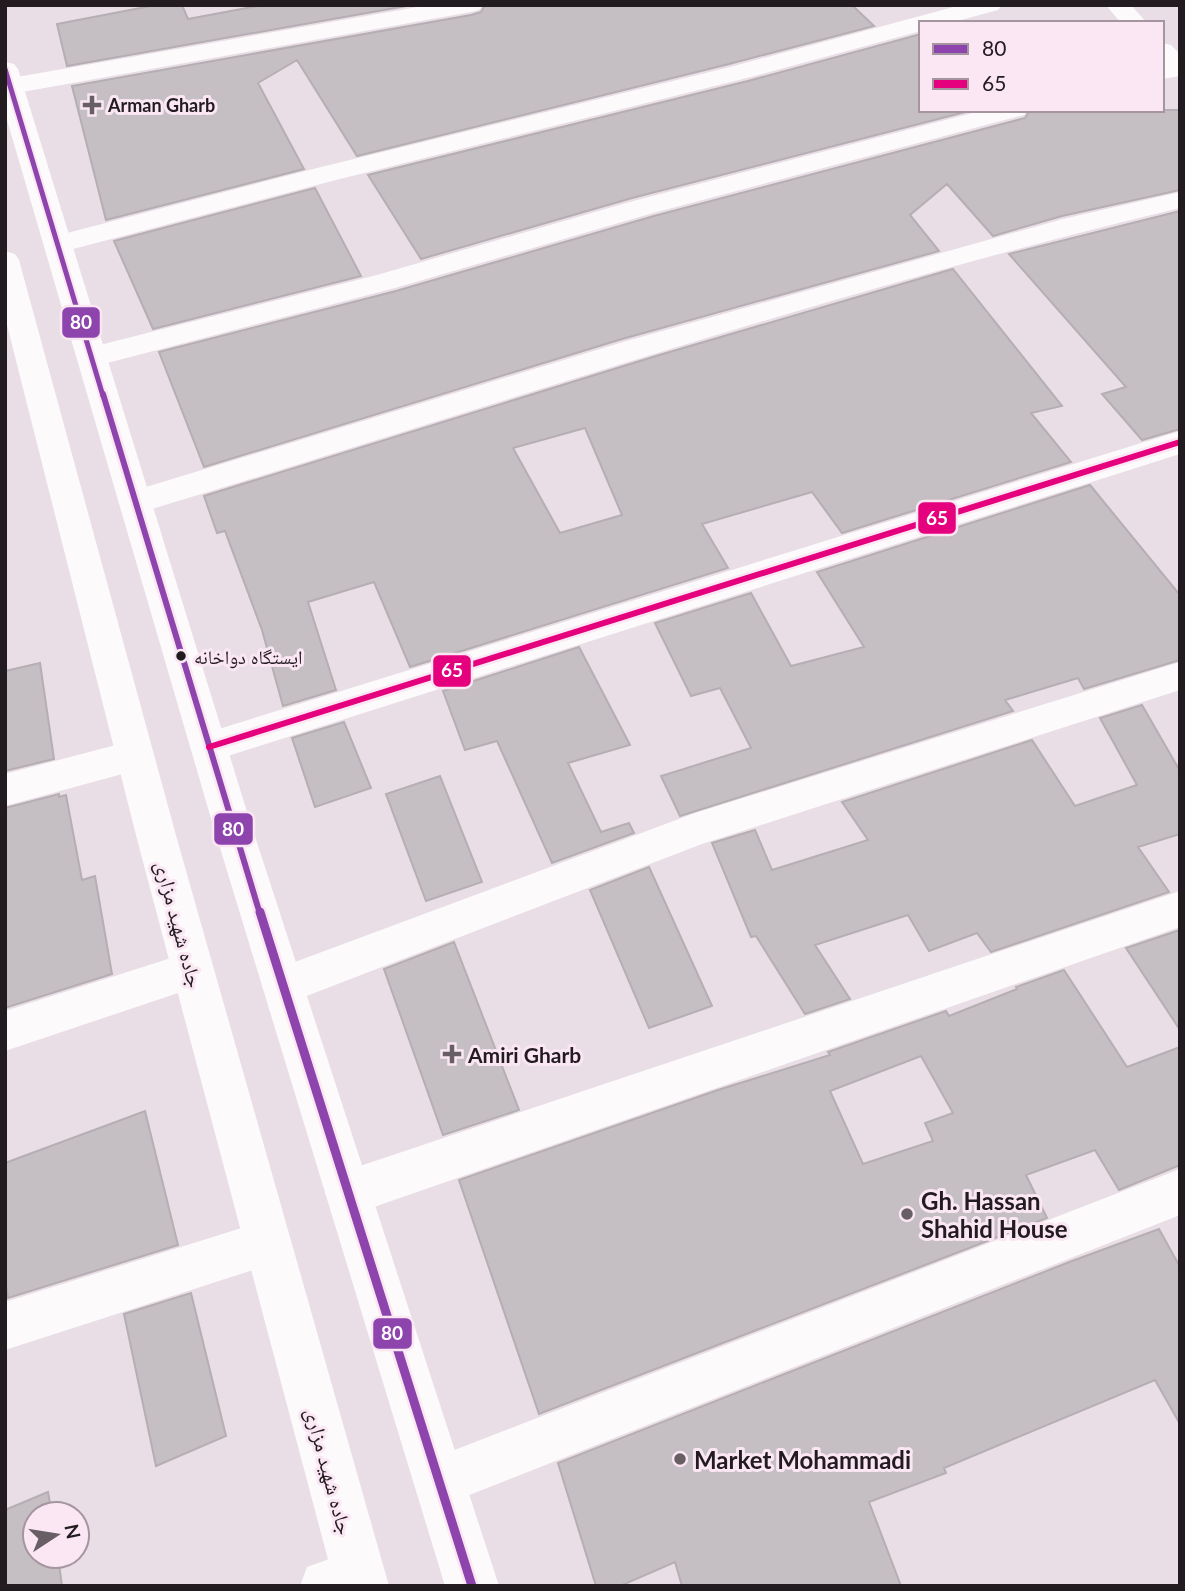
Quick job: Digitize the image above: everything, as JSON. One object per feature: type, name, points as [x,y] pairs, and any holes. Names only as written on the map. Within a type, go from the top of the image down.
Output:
[{"type":"street","points":[[471,5],[8,78],[209,747],[472,1586]]},
{"type":"street","points":[[929,21],[990,5]]},
{"type":"street","points":[[1118,5],[1133,21]]},
{"type":"street","points":[[58,244],[323,175],[738,73],[919,24]]},
{"type":"street","points":[[1164,52],[1180,68],[1164,72]]},
{"type":"street","points":[[92,357],[385,282],[643,207],[1007,112]]},
{"type":"street","points":[[135,502],[647,345],[1073,225],[1180,200]]},
{"type":"street","name":"جاده شهید مزاری","points":[[5,260],[12,315],[267,1243],[349,1582]]},
{"type":"street","points":[[209,747],[1180,442]]},
{"type":"street","points":[[283,986],[695,830],[1180,676]]},
{"type":"street","points":[[5,790],[135,756]]},
{"type":"street","points":[[348,1193],[1180,909]]},
{"type":"street","points":[[5,1031],[193,970]]},
{"type":"street","points":[[439,1481],[1180,1192]]},
{"type":"street","points":[[5,1326],[267,1243]]},
{"type":"building","points":[[156,5],[182,5],[188,19],[263,5],[412,5],[67,66],[57,24]]},
{"type":"building","points":[[485,5],[852,5],[874,26],[357,156],[297,60],[258,83],[304,169],[106,220],[72,86],[471,15],[481,12]]},
{"type":"building","points":[[919,35],[919,112],[965,112],[632,198],[421,259],[368,175],[748,81]]},
{"type":"building","points":[[1180,110],[1180,190],[1062,216],[993,236],[947,184],[910,215],[939,251],[622,339],[204,467],[159,352],[396,291],[654,216],[1025,118],[1029,112]]},
{"type":"building","points":[[315,188],[361,276],[153,329],[114,241]]},
{"type":"building","points":[[1180,211],[1180,429],[1142,440],[1102,394],[1126,387],[1009,254]]},
{"type":"building","points":[[953,269],[1062,406],[1031,413],[1071,462],[842,533],[812,492],[702,524],[728,568],[410,667],[374,582],[308,602],[336,690],[283,706],[262,630],[225,531],[217,533],[204,496],[656,356]],"holes":[[[585,428],[622,515],[560,533],[513,448]]]},
{"type":"building","points":[[1090,485],[1180,595],[1180,660],[1084,689],[1078,678],[1005,700],[1013,711],[680,816],[661,776],[751,748],[720,688],[691,696],[655,623],[751,593],[791,666],[864,647],[817,572]]},
{"type":"building","points":[[579,647],[630,745],[568,763],[601,832],[629,823],[634,833],[552,863],[497,741],[465,750],[443,691]]},
{"type":"building","points":[[40,663],[54,759],[5,771],[5,671]]},
{"type":"building","points":[[1142,705],[1180,771],[1180,834],[1138,847],[1169,892],[991,952],[977,933],[929,951],[908,915],[815,945],[850,999],[805,1014],[756,936],[751,937],[712,843],[755,830],[772,870],[868,840],[842,802],[1032,740],[1075,806],[1137,785],[1100,718]]},
{"type":"building","points":[[344,722],[371,788],[315,807],[292,738]]},
{"type":"building","points":[[440,776],[482,882],[426,901],[386,794]]},
{"type":"building","points":[[59,794],[59,797],[66,795],[82,880],[95,876],[112,974],[5,1008],[5,808]]},
{"type":"building","points":[[649,867],[712,1006],[649,1028],[590,890]]},
{"type":"building","points":[[1180,930],[1180,1030],[1126,948]]},
{"type":"building","points":[[454,942],[519,1110],[443,1135],[384,969]]},
{"type":"building","points":[[1064,970],[1127,1067],[1180,1047],[1180,1165],[1119,1190],[1095,1150],[1026,1175],[1047,1218],[539,1414],[459,1180],[718,1090],[830,1055],[828,1052],[946,1011],[949,1016],[1017,989],[1016,987]],"holes":[[[921,1056],[953,1113],[925,1123],[933,1141],[863,1164],[830,1091]]]},
{"type":"building","points":[[145,1111],[178,1245],[8,1298],[5,1280],[5,1163]]},
{"type":"building","points":[[1159,1229],[1180,1267],[1180,1424],[1155,1380],[944,1468],[946,1473],[869,1502],[901,1586],[682,1586],[675,1562],[620,1586],[596,1586],[558,1463]]},
{"type":"building","points":[[191,1293],[226,1436],[156,1466],[124,1314]]},
{"type":"building","points":[[48,1492],[49,1500],[29,1500]]},
{"type":"building","points":[[21,1503],[21,1570],[60,1570],[62,1586],[5,1586],[5,1510]]},
{"type":"transit line","name":"80","points":[[5,69],[229,815],[472,1586]]},
{"type":"transit line","name":"65","points":[[209,747],[1180,442]]},
{"type":"place","name":"Arman Gharb","points":[[92,105]]},
{"type":"place","name":"ایستگاه دواخانه","points":[[181,656]]},
{"type":"place","name":"Amiri Gharb","points":[[452,1054]]},
{"type":"place","name":"Gh. Hassan Shahid House","points":[[907,1214]]},
{"type":"place","name":"Market Mohammadi","points":[[680,1459]]}]
